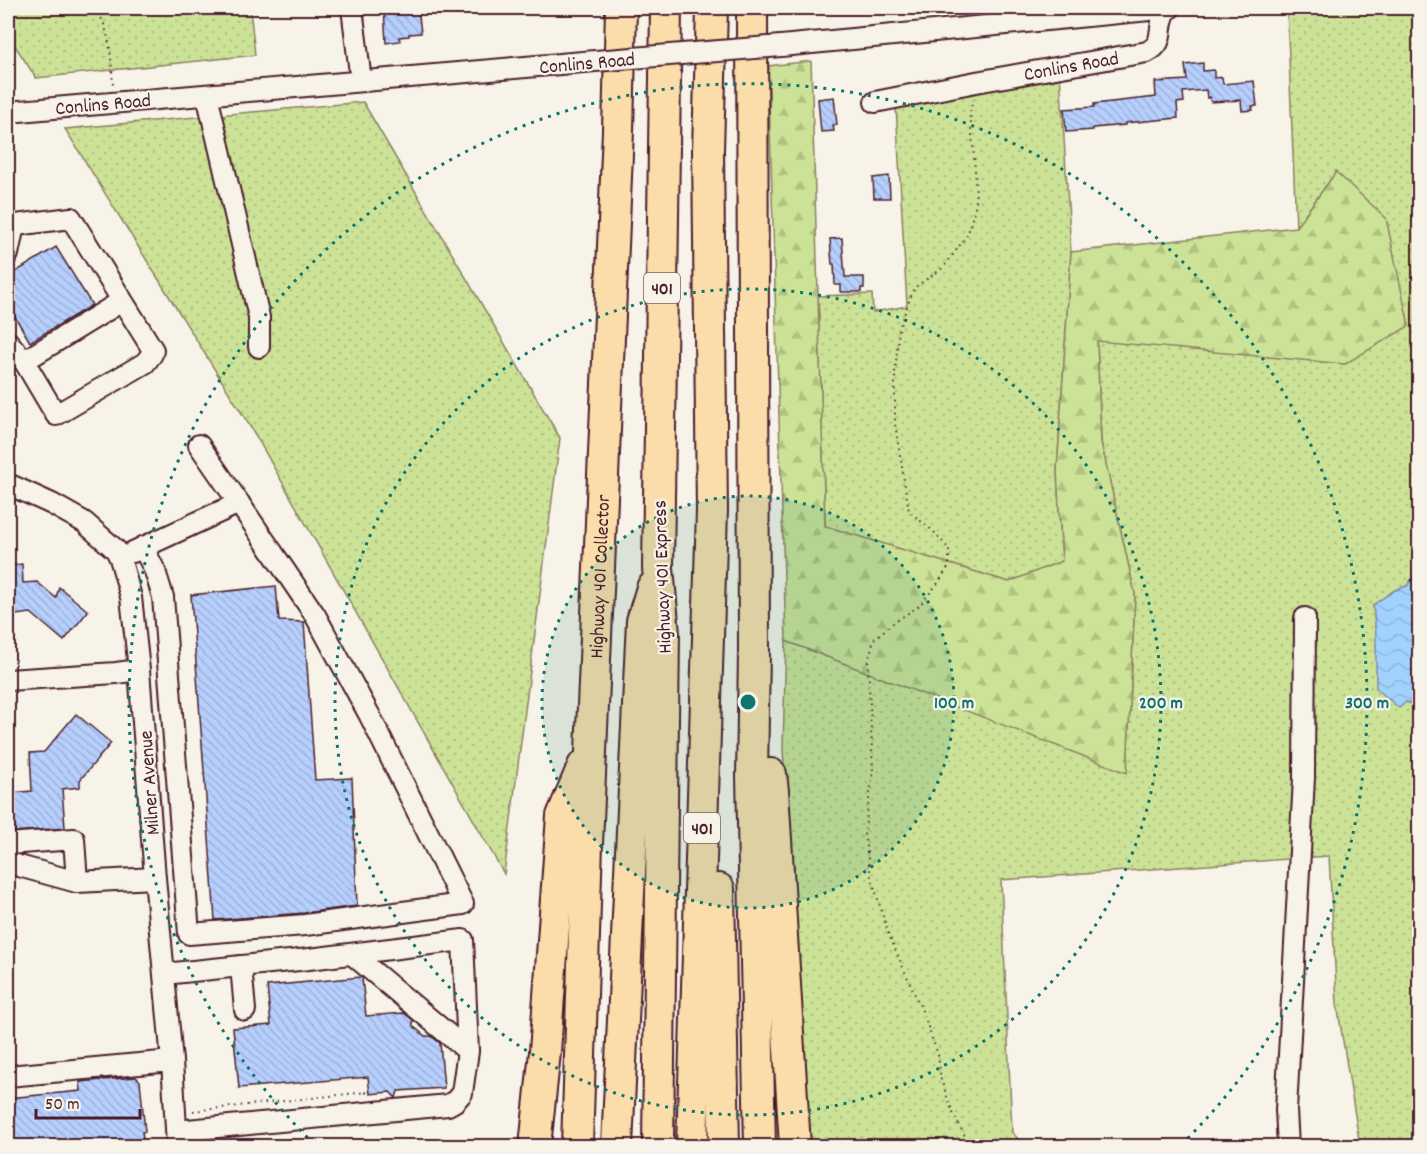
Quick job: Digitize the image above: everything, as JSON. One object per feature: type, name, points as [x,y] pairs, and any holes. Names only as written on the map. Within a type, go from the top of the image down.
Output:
[{"type":"highway","name":"Highway 401 Collector","points":[[577,1146],[591,747],[618,143],[621,8]]},
{"type":"highway","name":"Highway 401 Express","points":[[658,1146],[664,634],[658,568],[666,8]]},
{"type":"highway","name":"401","points":[[692,1146],[712,510],[708,150],[712,8]]},
{"type":"highway","points":[[752,8],[754,652],[752,776],[760,1146]]},
{"type":"highway","points":[[712,510],[724,1146]]},
{"type":"highway","points":[[617,1146],[642,621],[658,568]]},
{"type":"highway","points":[[754,652],[773,791],[795,1146]]},
{"type":"highway","points":[[535,1146],[545,1052],[562,816],[591,747]]},
{"type":"street","points":[[352,8],[361,81]]},
{"type":"street","name":"Conlins Road","points":[[8,112],[781,46],[1168,8]]},
{"type":"street","name":"Conlins Road","points":[[875,102],[1147,52],[1153,49],[1158,42],[1168,8]]},
{"type":"street","points":[[207,95],[258,317],[259,347]]},
{"type":"street","points":[[8,254],[11,226],[70,218],[153,350],[145,363],[56,415],[24,361],[8,342]]},
{"type":"street","points":[[24,361],[122,301]]},
{"type":"street","points":[[143,547],[155,571],[163,597],[189,934],[305,925],[463,904],[370,716],[315,615],[199,445]]},
{"type":"street","name":"Milner Avenue","points":[[8,484],[84,522],[116,550],[131,597],[177,1139]]},
{"type":"street","points":[[120,558],[239,503]]},
{"type":"street","points":[[1288,1146],[1286,1110],[1304,778],[1305,618]]},
{"type":"street","points":[[8,680],[139,670]]},
{"type":"street","points":[[8,844],[74,839],[77,882]]},
{"type":"street","points":[[8,863],[77,882],[155,878]]},
{"type":"street","points":[[164,974],[463,940],[468,1051],[462,1093],[455,1101],[448,1105],[369,1113],[177,1139]]},
{"type":"street","points":[[352,954],[468,1051]]},
{"type":"street","points":[[240,966],[245,1010]]},
{"type":"street","points":[[8,1076],[172,1061]]},
{"type":"path","points":[[95,8],[105,26],[115,102]]},
{"type":"path","points":[[970,1146],[953,1113],[941,1080],[938,1055],[923,1013],[888,933],[871,876],[864,834],[873,772],[868,662],[874,639],[919,606],[949,566],[949,549],[933,531],[909,511],[895,424],[896,373],[899,328],[914,288],[944,267],[968,234],[976,203],[970,112],[976,82]]},
{"type":"path","points":[[193,1111],[366,1092],[369,1113]]},
{"type":"green space","points":[[8,8],[250,8],[255,55],[36,78],[8,35]]},
{"type":"green space","points":[[1419,8],[1419,569],[1407,586],[1395,590],[1373,605],[1376,635],[1406,702],[1414,704],[1419,714],[1419,1146],[1360,1146],[1337,1004],[1329,856],[1001,880],[1012,1132],[1024,1146],[805,1146],[783,747],[786,641],[1127,772],[1135,594],[1101,442],[1097,340],[1345,364],[1336,172],[1296,227],[1287,9]]},
{"type":"green space","points":[[811,61],[825,526],[1009,582],[1062,561],[1057,471],[1071,252],[1296,227],[1336,172],[1386,218],[1409,326],[1345,364],[1097,341],[1101,442],[1135,594],[1127,773],[786,641],[768,66]]},
{"type":"green space","points":[[1060,73],[1071,252],[1057,471],[1062,561],[1009,582],[825,526],[818,296],[872,294],[873,312],[907,306],[896,106]]},
{"type":"green space","points":[[363,102],[560,438],[504,874],[256,436],[65,129]]},
{"type":"water","points":[[1419,569],[1419,714],[1414,704],[1406,702],[1399,708],[1376,688],[1376,635],[1373,605],[1395,590],[1407,586]]},
{"type":"building","points":[[384,8],[418,8],[421,33],[409,34],[409,36],[399,37],[400,41],[386,43]]},
{"type":"building","points":[[1203,63],[1203,71],[1214,70],[1214,78],[1222,77],[1223,84],[1254,81],[1257,106],[1252,106],[1253,110],[1242,111],[1241,100],[1211,102],[1210,97],[1207,98],[1206,90],[1183,92],[1184,102],[1177,103],[1178,118],[1066,132],[1064,109],[1094,107],[1094,104],[1156,97],[1155,82],[1187,80],[1185,65]]},
{"type":"building","points":[[834,97],[837,125],[833,125],[834,131],[821,132],[818,99]]},
{"type":"building","points":[[889,176],[890,198],[874,198],[873,178]]},
{"type":"building","points":[[842,238],[845,277],[864,277],[864,288],[861,288],[861,292],[841,292],[841,285],[835,285],[830,239]]},
{"type":"building","points":[[56,247],[92,305],[30,342],[8,305],[8,271],[14,273]]},
{"type":"building","points":[[22,564],[23,583],[37,582],[56,598],[59,587],[88,611],[64,641],[31,613],[8,616],[8,566]]},
{"type":"building","points":[[276,586],[279,621],[304,622],[315,780],[352,778],[357,906],[215,920],[191,595]]},
{"type":"building","points":[[76,714],[111,743],[80,780],[80,787],[62,789],[65,828],[14,832],[11,793],[32,791],[30,753],[44,752]]},
{"type":"building","points":[[361,977],[366,1016],[404,1013],[413,1020],[413,1026],[425,1036],[431,1036],[440,1043],[444,1088],[398,1091],[396,1098],[390,1092],[370,1094],[368,1077],[239,1088],[233,1028],[271,1025],[267,986]]},
{"type":"building","points":[[136,1077],[140,1081],[145,1132],[142,1132],[144,1146],[8,1146],[8,1098],[81,1091],[80,1082]]}]
